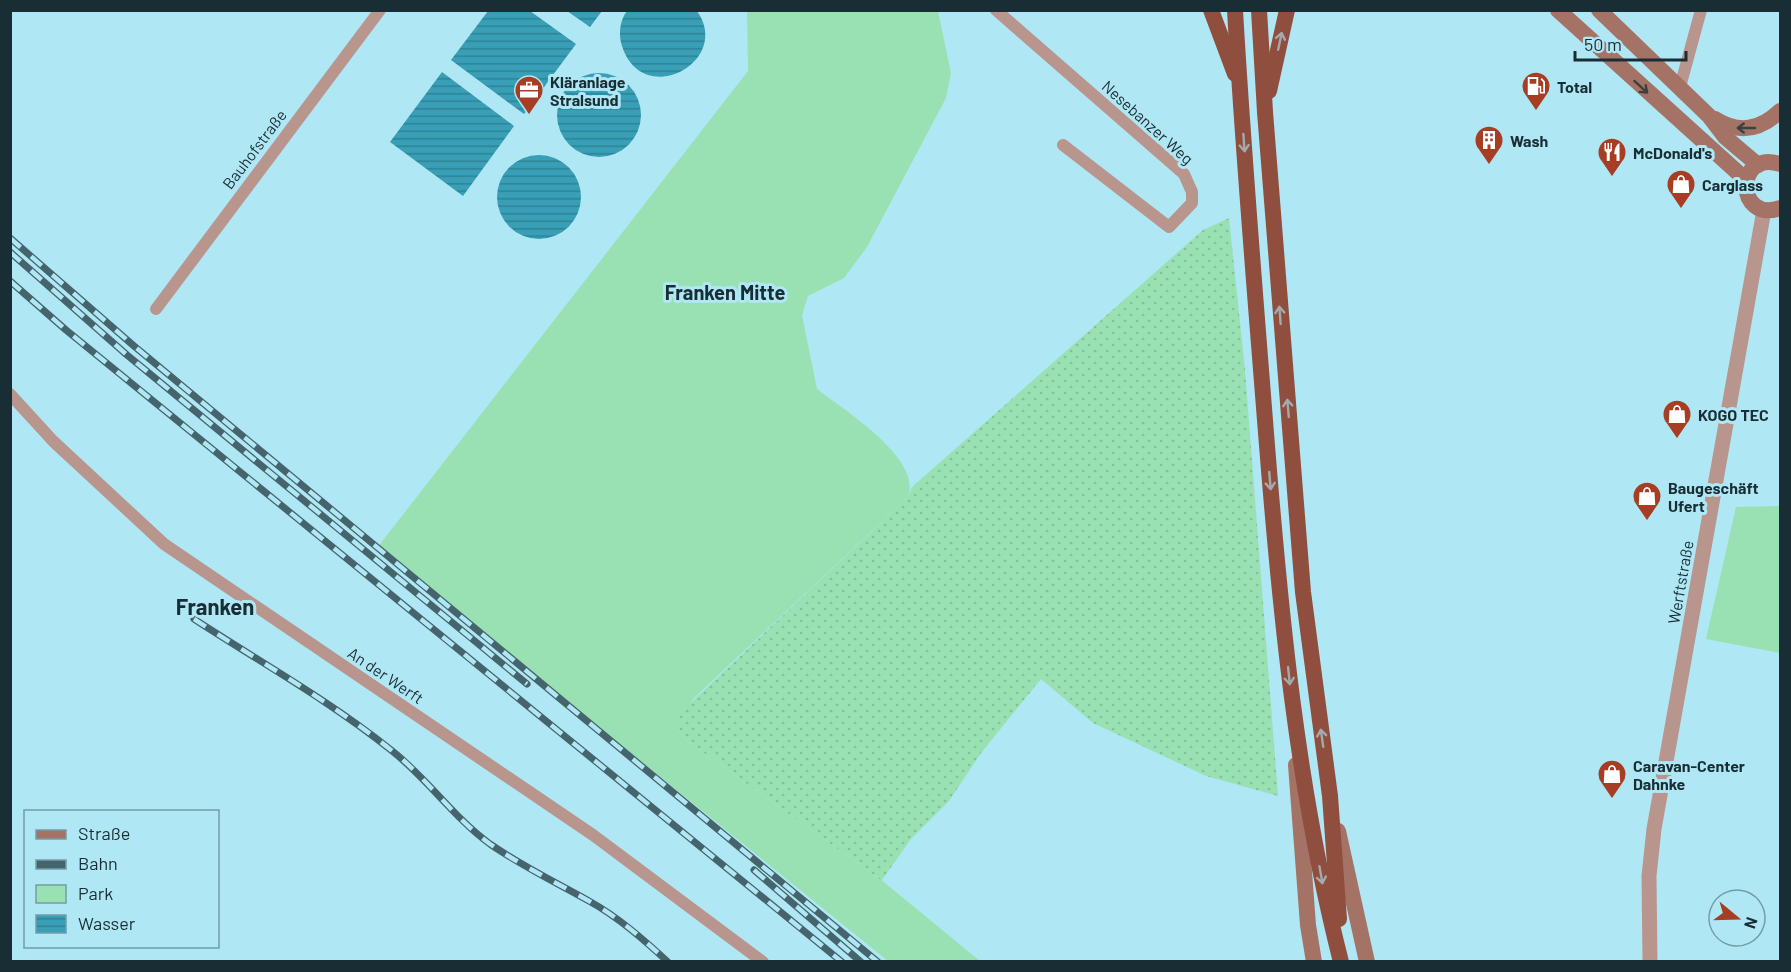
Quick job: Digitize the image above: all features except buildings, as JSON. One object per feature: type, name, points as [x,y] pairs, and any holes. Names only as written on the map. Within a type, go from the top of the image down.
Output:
[{"type":"highway","points":[[1211,10],[1239,84]]},
{"type":"highway","points":[[1235,10],[1272,505],[1296,734],[1325,899],[1343,962]]},
{"type":"highway","points":[[1259,10],[1303,592],[1330,795],[1343,962]]},
{"type":"highway","points":[[1265,112],[1287,10]]},
{"type":"main road","points":[[1557,10],[1746,180],[1749,198],[1772,209]]},
{"type":"main road","points":[[1599,10],[1709,116],[1725,137],[1758,165]]},
{"type":"main road","points":[[1709,116],[1728,128],[1755,129],[1780,111]]},
{"type":"main road","points":[[1746,180],[1758,165],[1773,161],[1780,163]]},
{"type":"main road","points":[[1296,734],[1297,801],[1303,848],[1308,925],[1314,962]]},
{"type":"main road","points":[[1330,795],[1368,962]]},
{"type":"street","name":"Bauhofstraße","points":[[156,309],[380,10]]},
{"type":"street","name":"Nesebanzer Weg","points":[[996,10],[1184,174],[1192,192],[1192,203],[1169,227],[1063,145]]},
{"type":"street","points":[[1680,87],[1701,10]]},
{"type":"street","name":"Werftstraße","points":[[1650,962],[1649,876],[1654,829],[1772,209]]},
{"type":"street","name":"An der Werft","points":[[10,394],[53,441],[164,544],[593,835],[763,962]]},
{"type":"green space","points":[[747,11],[938,11],[951,73],[946,98],[867,247],[844,278],[808,296],[802,315],[817,389],[862,422],[893,452],[904,467],[910,482],[908,497],[693,699],[676,728],[686,740],[885,883],[980,961],[888,961],[377,548],[748,71]]},
{"type":"green space","points":[[1229,218],[1245,370],[1278,796],[1206,776],[1093,723],[1041,679],[981,753],[949,801],[911,839],[882,880],[885,883],[686,740],[676,728],[679,714],[908,497],[912,487],[1203,230]]},
{"type":"green space","points":[[1780,506],[1780,653],[1706,639],[1736,507]]},
{"type":"water","points":[[488,11],[530,11],[576,44],[524,114],[451,60]]},
{"type":"water","points":[[567,11],[602,11],[590,27]]},
{"type":"water","points":[[627,11],[697,11],[705,30],[703,47],[694,61],[680,72],[664,76],[647,75],[632,65],[622,46],[620,27]]},
{"type":"water","points":[[442,72],[514,126],[463,196],[390,142]]},
{"type":"water","points":[[599,73],[615,76],[629,85],[638,99],[641,115],[638,131],[629,145],[615,154],[599,157],[583,154],[569,145],[560,131],[557,115],[560,99],[569,85],[583,76]]},
{"type":"water","points":[[531,155],[547,155],[563,162],[574,173],[581,189],[578,213],[569,227],[547,239],[531,239],[515,232],[504,221],[497,205],[497,189],[504,173],[515,162]]},
{"type":"railway","points":[[10,238],[134,346],[878,962]]},
{"type":"railway","points":[[10,252],[127,355],[527,684]]},
{"type":"railway","points":[[10,281],[66,330],[842,962]]},
{"type":"railway","points":[[194,619],[319,698],[368,732],[404,761],[464,822],[490,844],[610,914],[668,962]]},
{"type":"railway","points":[[754,870],[861,962]]},
{"type":"place","name":"Total","points":[[1536,112]]},
{"type":"place","name":"Kläranlage Stralsund","points":[[529,116]]},
{"type":"place","name":"Wash","points":[[1489,166]]},
{"type":"place","name":"McDonald's","points":[[1612,178]]},
{"type":"place","name":"Carglass","points":[[1681,210]]},
{"type":"place","name":"KOGO TEC","points":[[1677,440]]},
{"type":"place","name":"Baugeschäft Ufert","points":[[1647,522]]},
{"type":"place","name":"Caravan-Center Dahnke","points":[[1612,800]]},
{"type":"district","name":"Franken Mitte","points":[[725,292]]},
{"type":"district","name":"Franken","points":[[215,606]]}]
